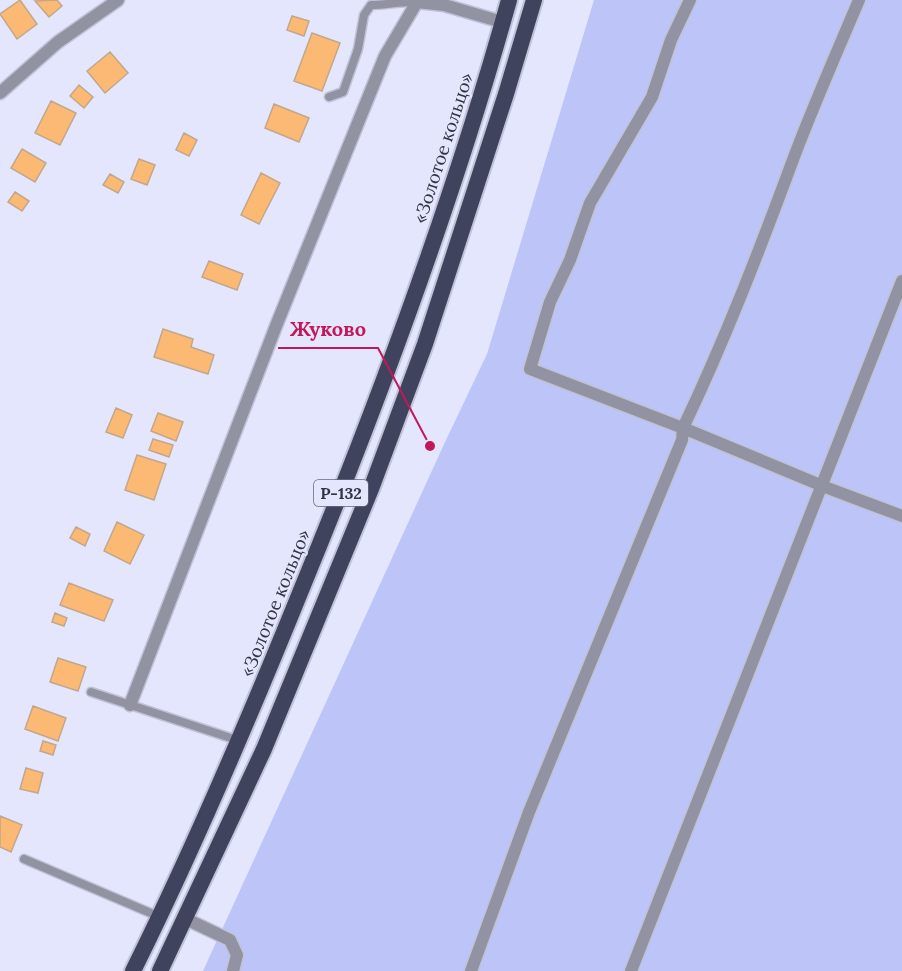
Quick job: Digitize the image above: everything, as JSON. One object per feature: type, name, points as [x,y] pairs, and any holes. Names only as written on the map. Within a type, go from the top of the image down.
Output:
[{"type":"highway","name":"«Золотое кольцо»","points":[[133,971],[240,741],[347,478],[401,335],[484,87],[508,0]]},
{"type":"highway","name":"Р-132","points":[[160,971],[264,749],[371,489],[425,344],[534,0]]},
{"type":"street","points":[[0,93],[58,42],[118,0]]},
{"type":"street","points":[[690,0],[671,40],[652,97],[590,204],[570,260],[550,302],[530,369],[902,516]]},
{"type":"street","points":[[471,971],[529,812],[682,440],[683,428],[728,329],[859,0]]},
{"type":"street","points":[[130,705],[276,326],[385,56],[417,2],[444,5],[502,22]]},
{"type":"street","points":[[631,971],[902,281]]},
{"type":"street","points":[[186,919],[230,940],[237,955],[233,971]]},
{"type":"lane","points":[[329,97],[343,92],[358,49],[364,15],[371,5],[387,5],[402,1],[417,2]]},
{"type":"lane","points":[[91,692],[240,741]]},
{"type":"lane","points":[[24,859],[160,917]]},
{"type":"shaded area","points":[[594,0],[902,0],[902,971],[203,971],[487,354]]},
{"type":"building","points":[[20,0],[37,24],[17,39],[0,14]]},
{"type":"building","points":[[57,0],[62,6],[49,17],[35,1]]},
{"type":"building","points":[[292,16],[309,21],[304,36],[287,30]]},
{"type":"building","points":[[312,33],[340,43],[322,91],[294,81]]},
{"type":"building","points":[[110,52],[128,73],[105,93],[87,71]]},
{"type":"building","points":[[79,85],[93,97],[84,108],[70,96]]},
{"type":"building","points":[[51,101],[76,113],[60,145],[35,133]]},
{"type":"building","points":[[274,104],[309,118],[299,142],[265,128]]},
{"type":"building","points":[[184,133],[197,140],[189,156],[176,150]]},
{"type":"building","points":[[22,149],[46,163],[35,182],[11,168]]},
{"type":"building","points":[[139,159],[155,165],[147,185],[131,179]]},
{"type":"building","points":[[261,173],[280,183],[259,224],[241,215]]},
{"type":"building","points":[[110,174],[124,182],[118,193],[103,185]]},
{"type":"building","points":[[15,192],[29,201],[22,211],[8,202]]},
{"type":"building","points":[[209,261],[243,274],[237,290],[202,277]]},
{"type":"building","points":[[163,329],[193,339],[191,347],[214,355],[208,374],[154,357]]},
{"type":"building","points":[[116,408],[132,415],[123,438],[106,432]]},
{"type":"building","points":[[158,413],[183,422],[176,441],[151,431]]},
{"type":"building","points":[[153,439],[173,445],[169,457],[149,450]]},
{"type":"building","points":[[137,455],[166,464],[154,500],[125,490]]},
{"type":"building","points":[[117,522],[144,535],[130,564],[104,551]]},
{"type":"building","points":[[76,527],[90,534],[85,546],[70,538]]},
{"type":"building","points":[[69,583],[113,600],[104,621],[60,605]]},
{"type":"building","points":[[55,613],[67,618],[64,626],[52,622]]},
{"type":"building","points":[[58,658],[86,667],[78,691],[50,682]]},
{"type":"building","points":[[33,706],[66,718],[58,741],[25,729]]},
{"type":"building","points":[[43,741],[56,745],[53,755],[40,751]]},
{"type":"building","points":[[26,768],[43,773],[38,793],[20,789]]},
{"type":"building","points":[[0,816],[22,825],[11,852],[0,847]]},
{"type":"place","name":"Жуково","points":[[430,446]]}]
